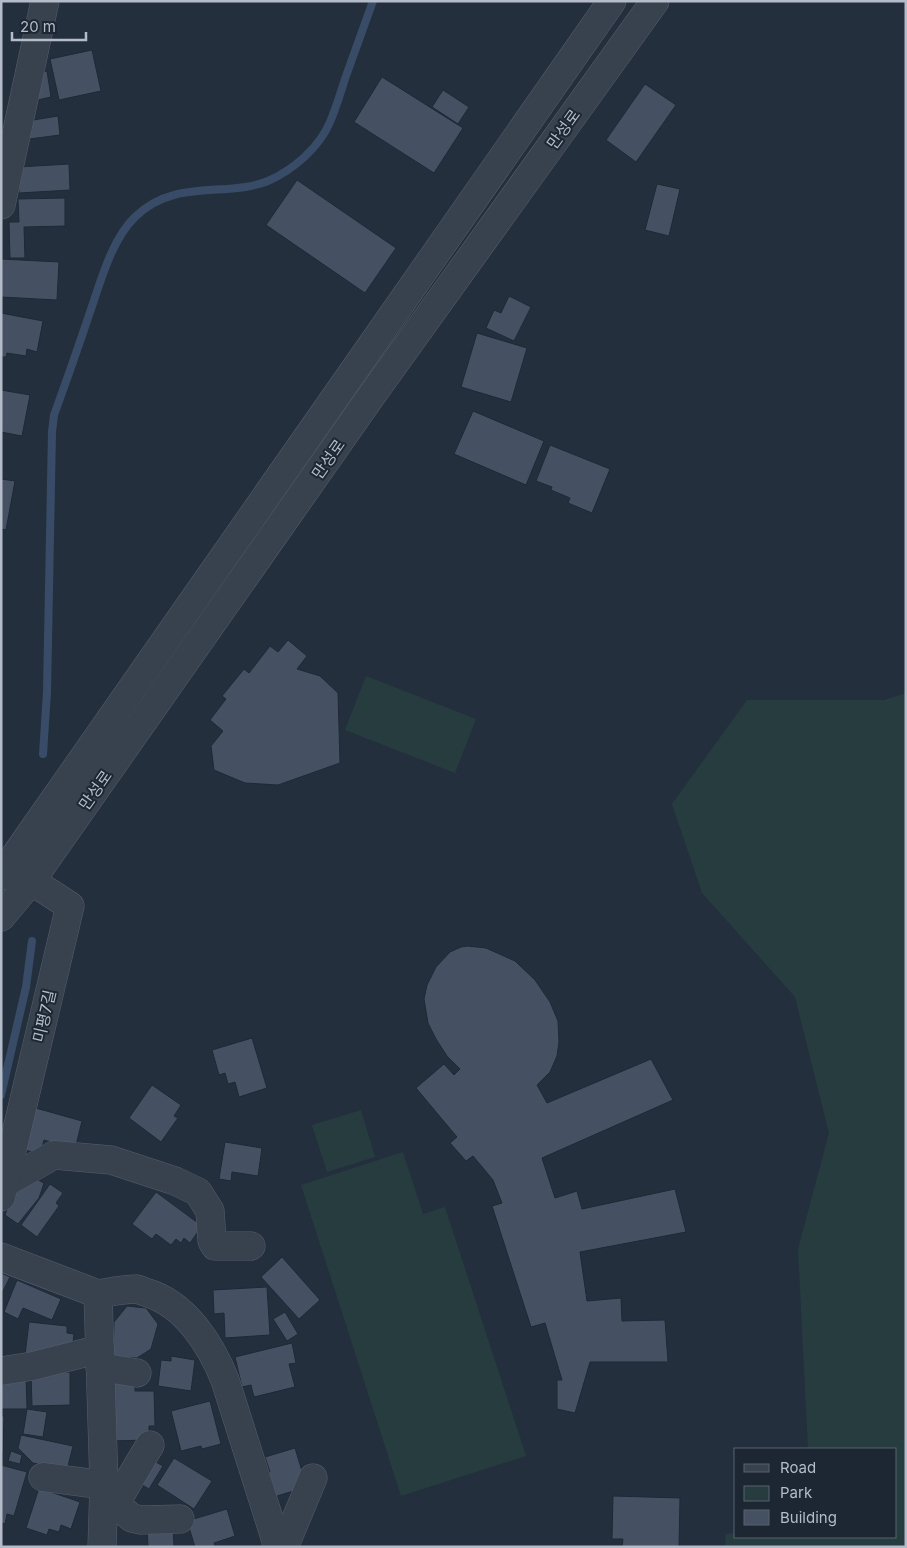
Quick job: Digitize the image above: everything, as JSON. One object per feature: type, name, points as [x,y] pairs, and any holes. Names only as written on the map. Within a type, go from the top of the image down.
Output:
[{"type":"street","points":[[1,205],[45,1]]},
{"type":"street","name":"만성로","points":[[5,871],[612,1]]},
{"type":"street","name":"만성로","points":[[1,917],[31,882],[372,395],[656,1]]},
{"type":"street","name":"미평7길","points":[[3,1190],[70,906],[31,882],[5,871]]},
{"type":"street","points":[[3,1190],[54,1155],[111,1160],[176,1181],[198,1192],[210,1211],[214,1246],[251,1246]]},
{"type":"street","points":[[1,1257],[98,1294],[137,1290],[157,1296],[173,1306],[189,1322],[206,1342],[225,1380],[277,1546],[284,1543],[288,1538],[314,1478]]},
{"type":"street","points":[[98,1294],[108,1494],[102,1547]]},
{"type":"street","points":[[1,1371],[100,1358],[137,1373]]},
{"type":"street","points":[[108,1494],[150,1445]]},
{"type":"street","points":[[43,1477],[108,1494],[132,1518],[180,1519]]},
{"type":"green space","points":[[366,676],[476,719],[455,773],[345,730]]},
{"type":"green space","points":[[906,693],[906,1547],[725,1547],[726,1534],[734,1533],[734,1538],[897,1538],[897,1448],[808,1448],[798,1249],[829,1133],[795,997],[702,893],[672,804],[747,700],[884,700]]},
{"type":"green space","points":[[361,1110],[375,1157],[327,1172],[312,1125]]},
{"type":"green space","points":[[403,1152],[423,1214],[445,1207],[526,1456],[401,1496],[301,1185]]},
{"type":"building","points":[[92,50],[101,91],[59,100],[50,59]]},
{"type":"building","points":[[47,71],[51,97],[33,101],[37,73]]},
{"type":"building","points":[[382,77],[463,128],[434,173],[354,122]]},
{"type":"building","points":[[645,84],[676,105],[636,162],[606,140]]},
{"type":"building","points":[[443,90],[469,107],[458,124],[432,107]]},
{"type":"building","points":[[58,116],[60,135],[29,139],[27,121]]},
{"type":"building","points":[[69,164],[70,190],[19,193],[18,167]]},
{"type":"building","points":[[297,180],[396,248],[365,293],[266,225]]},
{"type":"building","points":[[657,184],[680,189],[669,236],[645,230]]},
{"type":"building","points":[[65,198],[65,226],[24,227],[25,258],[10,258],[9,222],[19,222],[18,199]]},
{"type":"building","points":[[1,259],[59,262],[57,300],[1,297]]},
{"type":"building","points":[[509,296],[531,307],[514,341],[486,328],[494,310],[501,313]]},
{"type":"building","points":[[1,313],[43,321],[37,352],[27,349],[26,356],[7,353],[6,357],[1,357]]},
{"type":"building","points":[[477,333],[527,348],[511,402],[461,387]]},
{"type":"building","points":[[1,390],[30,395],[22,436],[1,432]]},
{"type":"building","points":[[473,411],[544,441],[526,485],[454,454]]},
{"type":"building","points":[[550,445],[610,469],[592,513],[568,503],[570,498],[551,490],[552,487],[536,481]]},
{"type":"building","points":[[1,479],[15,481],[6,530],[1,529]]},
{"type":"building","points":[[288,640],[307,656],[297,669],[320,676],[338,693],[340,763],[278,785],[245,783],[214,770],[211,746],[223,731],[210,720],[226,699],[222,696],[244,669],[249,673],[270,646],[278,652]]},
{"type":"building","points":[[467,946],[486,948],[515,961],[535,980],[550,1002],[558,1021],[559,1042],[557,1056],[550,1072],[537,1085],[547,1103],[651,1059],[673,1100],[542,1158],[555,1198],[577,1191],[582,1209],[675,1189],[686,1232],[580,1252],[587,1301],[621,1298],[622,1321],[665,1320],[668,1362],[590,1362],[575,1413],[557,1409],[557,1380],[562,1380],[545,1323],[531,1327],[492,1206],[502,1203],[493,1180],[473,1156],[466,1161],[450,1143],[457,1137],[416,1088],[444,1064],[454,1075],[460,1069],[447,1056],[436,1039],[428,1023],[424,999],[427,985],[436,967],[450,952]]},
{"type":"building","points":[[252,1038],[267,1088],[239,1097],[235,1082],[228,1084],[225,1073],[219,1075],[212,1050]]},
{"type":"building","points":[[152,1085],[181,1105],[174,1116],[178,1118],[161,1142],[129,1118]]},
{"type":"building","points":[[32,1107],[82,1121],[75,1149],[44,1140],[40,1154],[21,1149]]},
{"type":"building","points":[[225,1142],[262,1148],[258,1176],[232,1172],[231,1181],[219,1179]]},
{"type":"building","points":[[26,1174],[44,1183],[39,1198],[18,1224],[5,1215],[18,1179]]},
{"type":"building","points":[[50,1184],[63,1193],[56,1203],[59,1206],[37,1237],[21,1225]]},
{"type":"building","points":[[156,1192],[202,1226],[190,1243],[184,1238],[181,1243],[176,1239],[171,1245],[156,1234],[152,1239],[132,1224]]},
{"type":"building","points":[[282,1257],[320,1300],[299,1319],[261,1277]]},
{"type":"building","points":[[1,1273],[10,1277],[1,1295]]},
{"type":"building","points":[[17,1280],[61,1299],[52,1320],[23,1308],[18,1319],[4,1312]]},
{"type":"building","points":[[267,1287],[270,1335],[225,1338],[224,1313],[214,1314],[213,1290]]},
{"type":"building","points":[[127,1306],[146,1308],[158,1324],[151,1349],[137,1358],[113,1357],[114,1322]]},
{"type":"building","points":[[285,1312],[298,1334],[287,1341],[273,1319]]},
{"type":"building","points":[[29,1322],[67,1326],[67,1333],[74,1334],[72,1352],[25,1355]]},
{"type":"building","points":[[292,1343],[296,1363],[289,1364],[295,1387],[254,1397],[251,1385],[242,1387],[235,1357]]},
{"type":"building","points":[[171,1356],[195,1360],[191,1391],[158,1386],[161,1360],[171,1361]]},
{"type":"building","points":[[70,1372],[70,1405],[32,1406],[31,1373]]},
{"type":"building","points":[[1,1376],[26,1376],[27,1409],[1,1409]]},
{"type":"building","points":[[135,1380],[135,1391],[154,1391],[155,1426],[149,1426],[149,1440],[110,1441],[110,1381]]},
{"type":"building","points":[[210,1401],[221,1444],[202,1449],[201,1446],[181,1451],[171,1411]]},
{"type":"building","points":[[27,1409],[47,1412],[43,1437],[23,1434]]},
{"type":"building","points":[[1,1416],[4,1416],[3,1454],[1,1454]]},
{"type":"building","points":[[21,1435],[73,1446],[67,1470],[33,1463],[18,1448]]},
{"type":"building","points":[[295,1448],[305,1481],[303,1488],[274,1497],[267,1473],[270,1472],[265,1457]]},
{"type":"building","points":[[11,1451],[22,1455],[20,1464],[8,1461]]},
{"type":"building","points":[[149,1458],[163,1466],[149,1489],[136,1481]]},
{"type":"building","points":[[174,1458],[212,1481],[194,1509],[157,1485]]},
{"type":"building","points":[[1,1465],[27,1472],[14,1516],[7,1514],[5,1524],[1,1523]]},
{"type":"building","points":[[39,1488],[80,1502],[71,1529],[61,1525],[59,1532],[49,1529],[47,1535],[26,1528]]},
{"type":"building","points":[[613,1496],[680,1498],[679,1547],[622,1547],[623,1539],[612,1539]]},
{"type":"building","points":[[227,1509],[235,1536],[214,1543],[214,1547],[195,1547],[187,1521]]},
{"type":"building","points":[[173,1526],[174,1547],[148,1547],[147,1527]]},
{"type":"waterway","points":[[43,754],[47,692],[52,432],[54,415],[102,276],[113,250],[119,238],[135,217],[145,208],[156,202],[178,194],[237,188],[263,183],[287,171],[304,157],[319,141],[330,122],[373,1]]},
{"type":"waterway","points":[[1,1095],[26,987],[32,941]]}]
